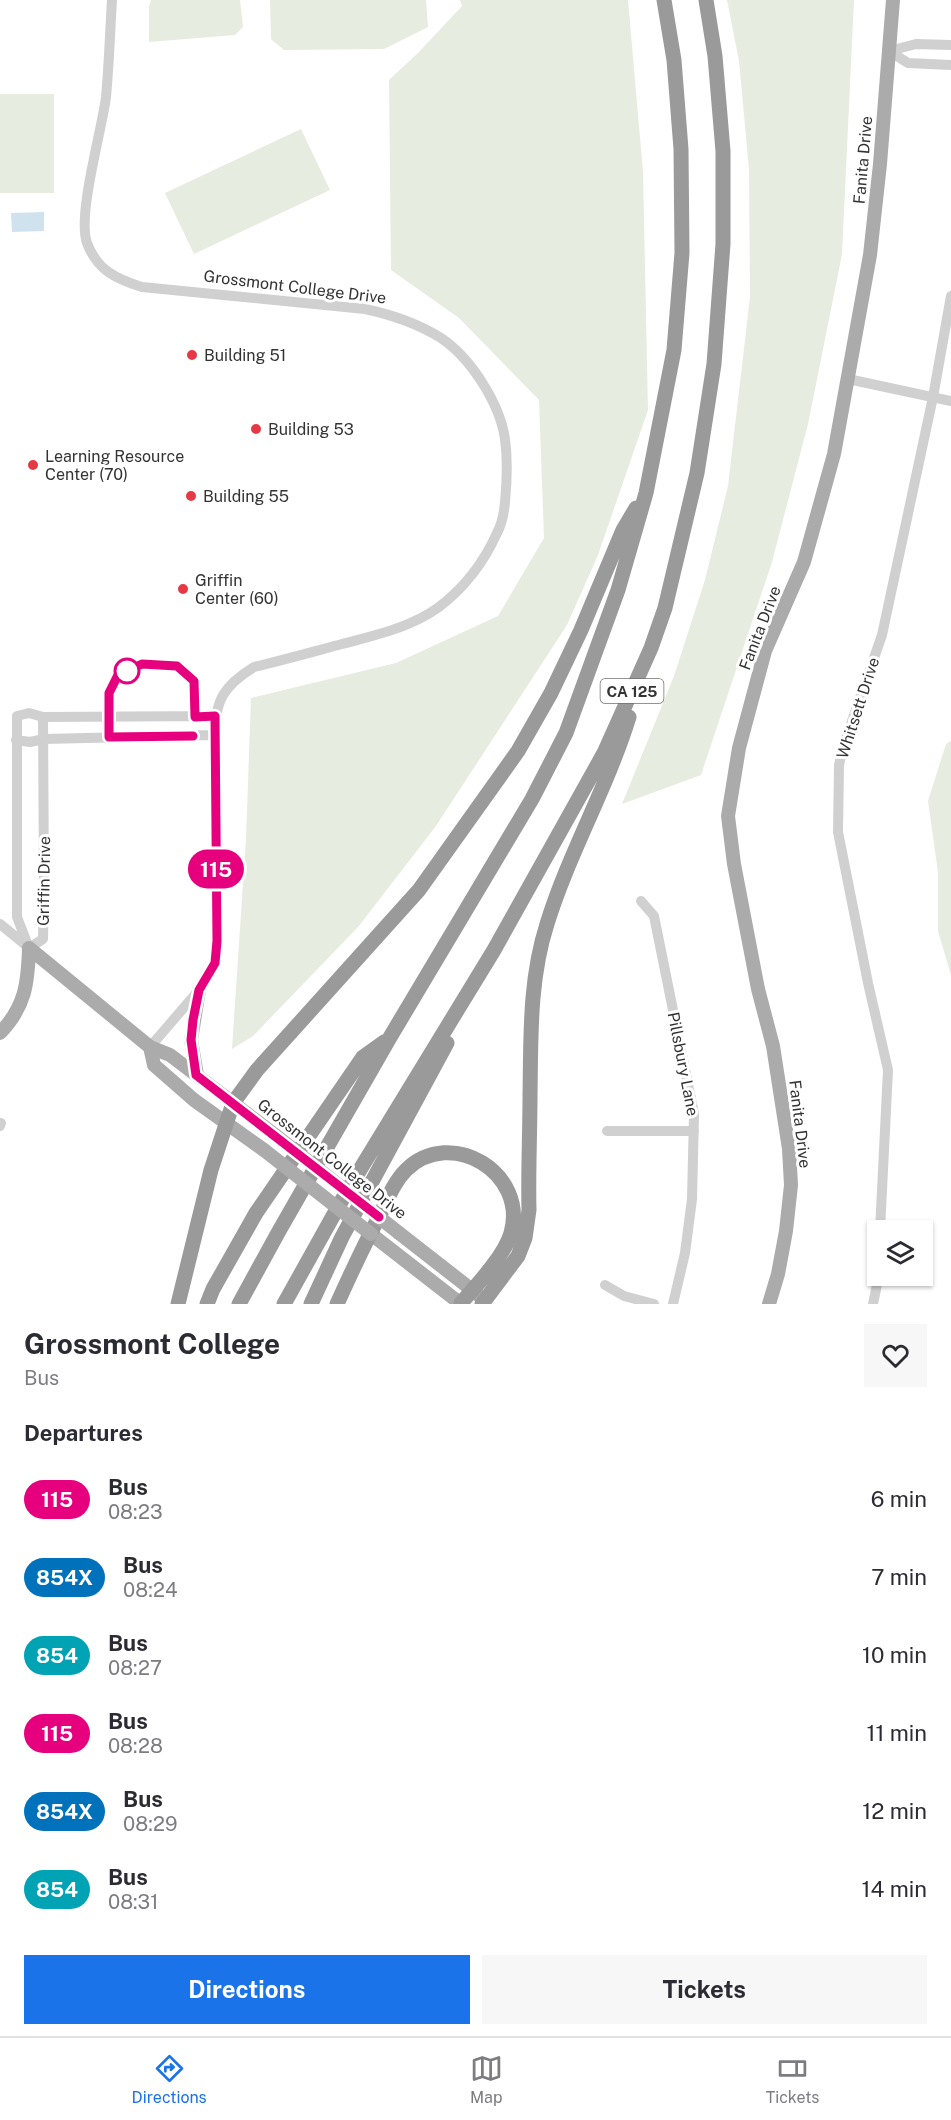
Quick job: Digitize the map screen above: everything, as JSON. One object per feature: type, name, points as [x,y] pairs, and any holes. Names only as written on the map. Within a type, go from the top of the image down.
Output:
[{"type":"highway","name":"CA 125","points":[[239,1304],[389,1039],[532,799],[566,734],[618,590],[646,493],[674,350],[682,253],[681,150],[674,60],[664,0]]},
{"type":"highway","name":"CA 125","points":[[284,1304],[347,1191],[480,974],[604,753],[651,648],[665,608],[697,473],[714,364],[723,244],[723,152],[715,56],[706,0]]},
{"type":"highway","points":[[178,1304],[211,1170],[233,1103],[257,1070],[419,890],[518,752],[551,693],[623,530],[646,493]]},
{"type":"highway","points":[[461,1304],[482,1299],[518,1256],[527,1228],[531,1017],[534,981],[547,926],[566,872],[621,742],[651,648]]},
{"type":"highway","points":[[311,1304],[342,1237],[438,1063],[480,974]]},
{"type":"highway","points":[[207,1304],[256,1213],[363,1057],[389,1039]]},
{"type":"highway","points":[[338,1304],[360,1254],[401,1176],[420,1160],[446,1152],[470,1156],[490,1167],[507,1188],[512,1206],[513,1225],[508,1242],[482,1299]]},
{"type":"main road","name":"Fanita Drive","points":[[769,1304],[778,1274],[788,1220],[789,1149],[772,1046],[758,989],[734,864],[728,816],[739,748],[762,662],[804,562],[834,454],[870,255],[893,0]]},
{"type":"main road","name":"Grossmont College Drive","points":[[29,948],[150,1047],[170,1055],[482,1299]]},
{"type":"main road","points":[[0,1033],[18,1010],[26,991],[29,948]]},
{"type":"main road","points":[[196,1075],[191,1040],[199,990]]},
{"type":"main road","name":"Grossmont College Drive","points":[[150,1047],[154,1065],[194,1100],[264,1150],[461,1304]]},
{"type":"street","name":"Grossmont College Drive","points":[[112,0],[105,98],[85,219],[87,242],[103,269],[122,280],[142,287],[365,309],[413,322],[442,339],[458,352],[482,380],[505,438],[508,481],[498,532],[482,560],[467,582],[434,610],[400,628],[254,668],[234,679],[219,701],[214,735],[217,941],[215,963],[199,990],[150,1047]]},
{"type":"street","points":[[889,51],[916,44],[951,45]]},
{"type":"street","points":[[889,51],[908,63],[951,65]]},
{"type":"street","name":"Whitsett Drive","points":[[880,1220],[888,1070],[838,832],[839,765],[843,747],[882,635],[933,398],[951,296]]},
{"type":"street","points":[[848,379],[951,401]]},
{"type":"street","name":"Griffin Drive","points":[[29,713],[43,717],[43,939],[29,948],[16,917],[16,716],[29,713]]},
{"type":"street","points":[[43,717],[215,716]]},
{"type":"street","points":[[16,740],[30,742],[44,739],[214,735]]},
{"type":"street","name":"Pillsbury Lane","points":[[640,901],[654,916],[694,1114],[692,1199],[685,1253],[673,1304]]},
{"type":"street","name":"Grossmont College Drive","points":[[0,924],[29,948]]},
{"type":"street","points":[[607,1131],[694,1131]]},
{"type":"street","points":[[605,1285],[624,1296],[654,1304]]},
{"type":"street","points":[[873,1304],[877,1286]]},
{"type":"shaded area","points":[[151,0],[240,0],[243,27],[235,35],[149,42]]},
{"type":"shaded area","points":[[270,0],[426,0],[428,27],[384,49],[284,50],[271,39]]},
{"type":"shaded area","points":[[460,0],[628,0],[643,172],[648,410],[598,555],[567,625],[436,826],[358,927],[253,1036],[232,1049],[246,839],[251,698],[396,663],[498,616],[544,538],[539,400],[459,318],[391,270],[389,80],[462,6]]},
{"type":"shaded area","points":[[727,0],[854,0],[842,254],[808,424],[772,562],[701,775],[622,804],[674,676],[705,580],[728,486],[750,297],[749,169],[739,61]]},
{"type":"shaded area","points":[[0,94],[54,94],[54,193],[0,193]]},
{"type":"shaded area","points":[[301,129],[330,190],[194,254],[165,193]]},
{"type":"shaded area","points":[[951,741],[951,975],[938,931],[938,872],[928,801],[946,744]]},
{"type":"water","points":[[44,212],[44,231],[12,232],[11,213]]},
{"type":"bus line","name":"115","points":[[193,736],[109,737],[109,693],[118,675],[142,664],[177,666],[194,681],[195,717],[215,716],[217,941],[215,963],[199,990],[193,1020],[191,1040],[196,1075],[379,1217]]},
{"type":"place","name":"Building 51","points":[[192,355]]},
{"type":"place","name":"Building 53","points":[[256,429]]},
{"type":"place","name":"Learning Resource Center (70)","points":[[33,465]]},
{"type":"place","name":"Building 55","points":[[191,496]]},
{"type":"place","name":"Griffin Center (60)","points":[[183,589]]}]
